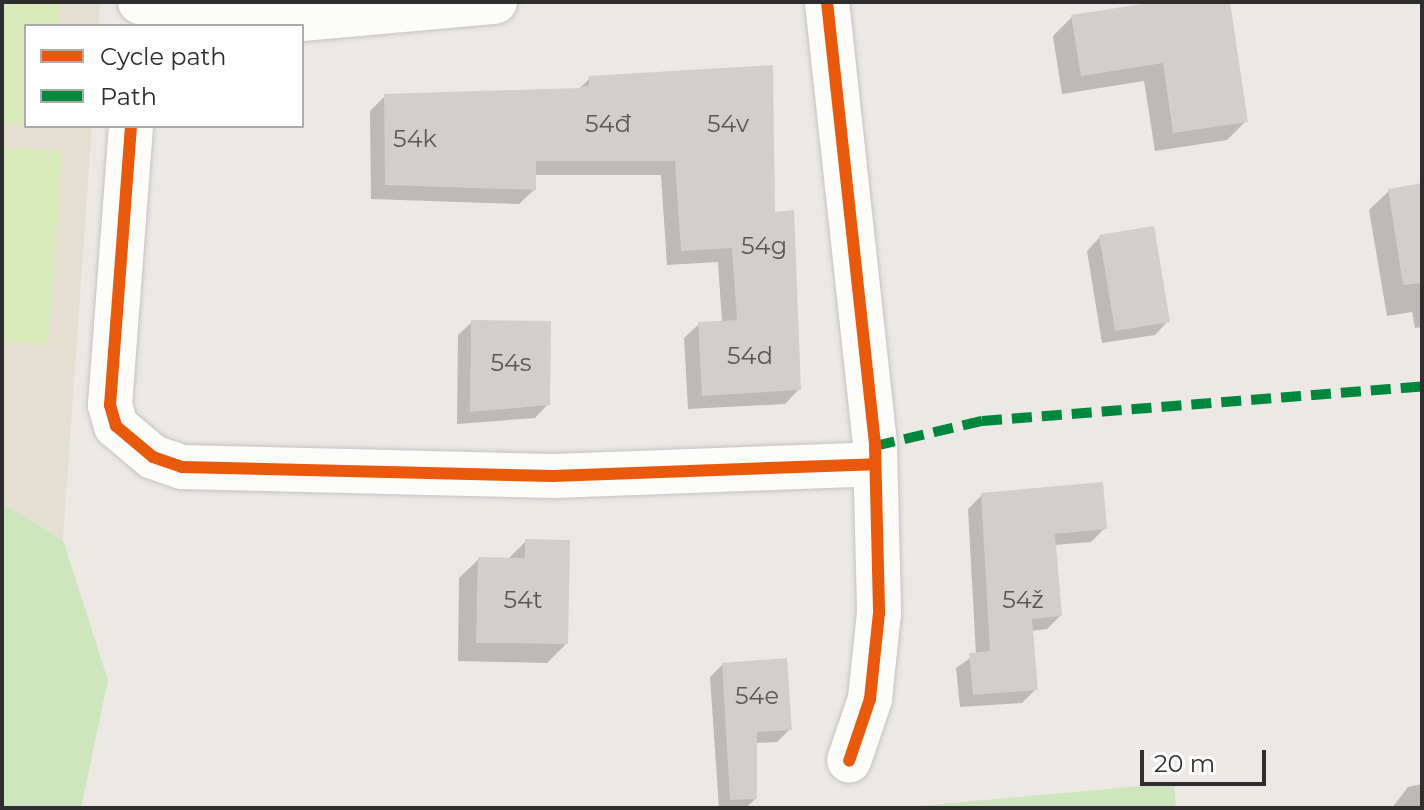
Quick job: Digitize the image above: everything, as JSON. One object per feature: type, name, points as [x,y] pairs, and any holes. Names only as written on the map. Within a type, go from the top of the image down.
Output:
[{"type":"street","points":[[246,24],[495,2]]},
{"type":"street","points":[[827,2],[875,464],[879,613],[870,699],[849,761]]},
{"type":"street","points":[[140,11],[228,24]]},
{"type":"street","points":[[131,128],[110,405],[116,426],[153,457],[182,467],[553,476],[875,464]]},
{"type":"shaded area","points":[[2,2],[100,2],[99,24],[24,24],[24,128],[92,128],[63,540],[2,503]]},
{"type":"green space","points":[[2,2],[59,2],[58,24],[24,24],[24,125],[2,123]]},
{"type":"green space","points":[[2,147],[62,151],[48,345],[2,342]]},
{"type":"green space","points":[[2,503],[63,540],[108,680],[81,808],[2,808]]},
{"type":"green space","points":[[1174,783],[1176,808],[896,808]]},
{"type":"building","points":[[1155,2],[1230,2],[1248,122],[1173,133],[1163,63],[1081,76],[1071,15]]},
{"type":"building","points":[[773,65],[775,212],[794,210],[801,390],[702,396],[698,322],[737,320],[732,248],[681,251],[675,161],[536,161],[536,190],[385,185],[384,94],[579,88],[589,85],[589,76]]},
{"type":"building","points":[[1422,183],[1422,283],[1403,285],[1388,189]]},
{"type":"building","points":[[1154,226],[1170,322],[1115,331],[1099,235]]},
{"type":"building","points":[[471,320],[551,321],[550,405],[470,412]]},
{"type":"building","points":[[1103,482],[1107,529],[1055,534],[1062,616],[1032,619],[1038,690],[973,695],[969,653],[990,651],[981,493]]},
{"type":"building","points":[[525,539],[570,540],[568,644],[476,643],[478,557],[525,558]]},
{"type":"building","points":[[787,658],[792,730],[757,732],[757,799],[730,800],[722,663]]},
{"type":"marked path","points":[[875,446],[982,421],[1422,386]]},
{"type":"cycle path","points":[[827,2],[875,446],[879,613],[870,699],[849,761]]},
{"type":"cycle path","points":[[131,128],[110,405],[116,426],[153,457],[182,467],[553,476],[875,464]]}]
